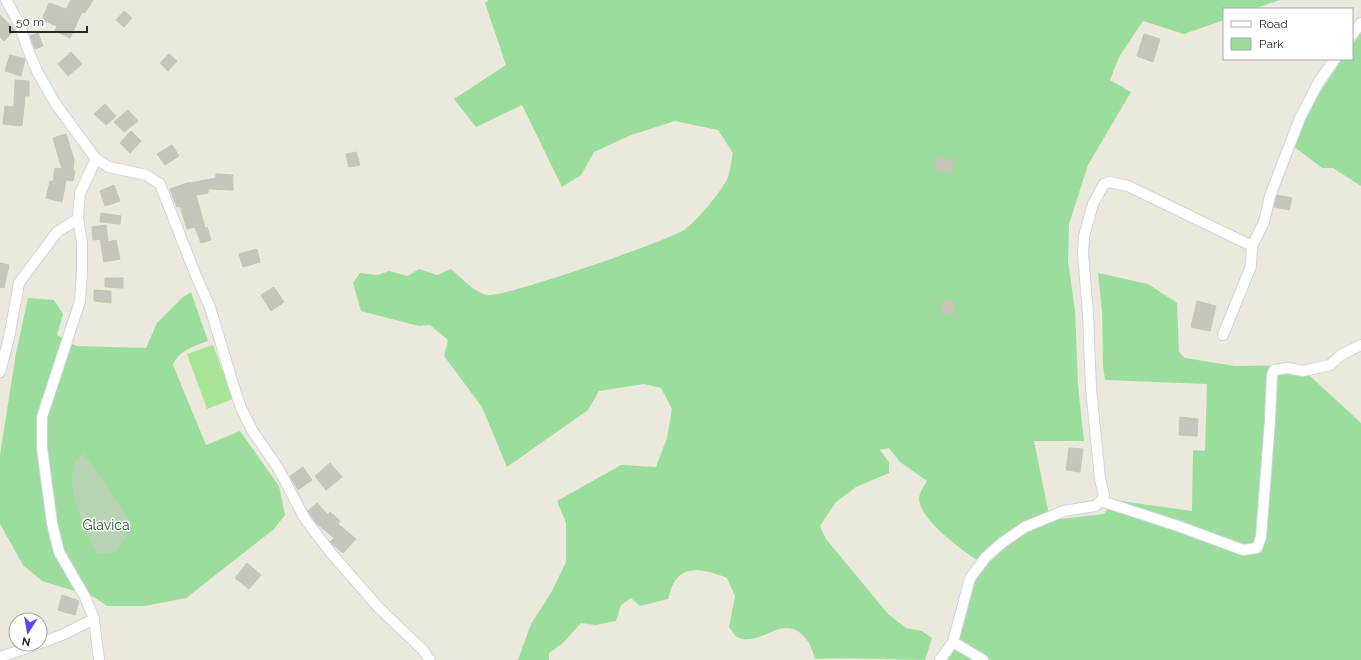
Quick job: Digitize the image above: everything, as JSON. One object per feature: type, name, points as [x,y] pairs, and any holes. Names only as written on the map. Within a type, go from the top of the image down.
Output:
[{"type":"street","points":[[6,0],[20,25],[26,45],[51,97],[96,159],[109,167],[146,175],[160,184],[196,276],[210,307],[241,408],[252,430],[278,468],[305,518],[322,541],[379,608],[423,650],[430,660]]},
{"type":"street","points":[[1353,34],[1361,23]]},
{"type":"street","points":[[1223,335],[1251,266],[1252,246],[1264,222],[1270,196],[1300,118],[1318,83],[1334,60]]},
{"type":"street","points":[[96,159],[80,193],[78,219],[82,243],[80,301],[42,417],[42,448],[52,523],[59,552],[86,597],[94,619],[99,660]]},
{"type":"street","points":[[940,660],[953,642],[970,578],[986,557],[1003,542],[1025,527],[1064,511],[1095,506],[1101,501],[1104,495],[1100,478],[1091,388],[1088,314],[1083,254],[1084,236],[1093,204],[1104,184],[1109,182],[1128,186],[1252,246]]},
{"type":"street","points":[[0,372],[5,338],[19,283],[57,232],[78,219]]},
{"type":"street","points":[[1101,501],[1178,526],[1243,550],[1257,548],[1260,538],[1270,420],[1272,375],[1274,370],[1288,368],[1303,370],[1330,365],[1341,355],[1361,345]]},
{"type":"street","points":[[48,640],[94,619]]},
{"type":"street","points":[[953,642],[983,660]]},
{"type":"street","points":[[0,657],[15,652]]},
{"type":"green space","points":[[489,0],[1280,0],[1256,8],[1223,8],[1223,20],[1184,34],[1143,21],[1119,57],[1110,80],[1131,92],[1088,165],[1069,224],[1068,261],[1075,310],[1078,386],[1084,441],[1034,441],[1050,520],[1104,514],[1114,500],[1192,511],[1193,450],[1205,451],[1207,384],[1105,380],[1103,365],[1102,311],[1098,273],[1148,284],[1177,303],[1179,352],[1185,358],[1235,366],[1306,365],[1310,376],[1361,423],[1361,660],[948,660],[950,655],[947,640],[984,565],[943,534],[924,513],[920,503],[920,494],[927,481],[900,462],[889,448],[880,450],[889,462],[889,473],[856,487],[835,503],[820,526],[826,539],[888,614],[906,628],[922,631],[932,638],[925,660],[843,658],[815,659],[808,641],[798,631],[789,628],[781,629],[755,638],[746,639],[737,637],[729,627],[735,596],[727,578],[700,570],[686,572],[680,575],[672,585],[668,599],[640,606],[631,598],[621,605],[616,621],[596,625],[581,623],[563,643],[549,653],[549,660],[518,660],[531,624],[552,591],[566,562],[566,523],[557,501],[621,465],[656,467],[667,438],[672,409],[661,388],[644,384],[599,391],[588,410],[507,467],[482,407],[444,356],[448,340],[430,325],[419,326],[361,311],[353,283],[360,273],[378,275],[389,271],[408,276],[419,269],[437,275],[451,269],[473,288],[483,294],[488,295],[500,294],[522,288],[585,268],[649,245],[684,230],[702,213],[725,183],[729,174],[733,153],[718,130],[675,121],[631,135],[594,152],[581,175],[562,187],[522,105],[476,127],[454,99],[506,65],[485,3]]},
{"type":"green space","points":[[1361,33],[1361,186],[1333,168],[1322,168],[1292,145],[1308,107],[1313,103],[1341,60],[1353,60],[1353,44]]},
{"type":"green space","points":[[191,292],[208,341],[183,352],[173,365],[206,445],[240,431],[279,486],[285,515],[273,530],[186,598],[144,606],[107,606],[94,597],[42,581],[23,565],[0,524],[0,455],[16,353],[28,298],[54,300],[63,314],[57,335],[76,346],[146,348],[157,323],[182,298]]},
{"type":"green space","points":[[213,345],[233,399],[207,409],[187,354]]},
{"type":"green space","name":"Glavica","points":[[83,453],[102,477],[129,521],[125,539],[115,552],[97,554],[78,509],[72,484],[72,472],[75,462]]},
{"type":"building","points":[[71,0],[93,0],[85,13],[82,12],[70,38],[55,31],[57,26],[42,20],[49,3],[66,9]]},
{"type":"building","points":[[124,11],[132,18],[124,27],[116,20]]},
{"type":"building","points":[[0,15],[15,30],[4,41],[0,37]]},
{"type":"building","points":[[38,33],[43,46],[35,49],[30,36]]},
{"type":"building","points":[[1144,34],[1160,39],[1153,62],[1137,56]]},
{"type":"building","points":[[71,52],[82,64],[68,76],[58,64]]},
{"type":"building","points":[[169,54],[177,61],[168,71],[160,63]]},
{"type":"building","points":[[10,55],[25,59],[21,76],[5,71]]},
{"type":"building","points":[[15,80],[29,81],[29,96],[25,96],[22,126],[3,124],[5,106],[14,107]]},
{"type":"building","points":[[105,104],[116,116],[106,125],[94,114]]},
{"type":"building","points":[[128,110],[138,121],[124,132],[114,122]]},
{"type":"building","points":[[131,131],[141,141],[130,153],[120,143]]},
{"type":"building","points":[[66,134],[74,160],[73,171],[75,171],[73,181],[66,180],[62,202],[46,198],[50,181],[53,182],[55,168],[62,169],[53,138]]},
{"type":"building","points":[[172,145],[179,156],[165,165],[157,154]]},
{"type":"building","points":[[356,152],[360,165],[349,167],[346,154]]},
{"type":"building","points":[[937,157],[954,160],[952,173],[935,170]]},
{"type":"building","points":[[216,174],[233,175],[233,190],[208,189],[208,193],[196,195],[205,228],[207,227],[211,240],[201,243],[195,227],[187,229],[180,206],[177,207],[170,189],[190,182],[216,178]]},
{"type":"building","points":[[114,185],[120,201],[105,206],[100,191]]},
{"type":"building","points":[[1277,195],[1292,198],[1289,210],[1274,207]]},
{"type":"building","points":[[101,213],[121,216],[120,224],[100,222]]},
{"type":"building","points":[[106,225],[108,242],[116,240],[120,259],[104,262],[100,239],[93,240],[92,227]]},
{"type":"building","points":[[257,249],[260,262],[243,267],[239,254]]},
{"type":"building","points":[[0,263],[9,265],[4,288],[0,287]]},
{"type":"building","points":[[105,278],[123,278],[123,288],[105,287]]},
{"type":"building","points":[[274,287],[284,302],[271,311],[261,295]]},
{"type":"building","points":[[94,290],[111,291],[111,303],[94,301]]},
{"type":"building","points":[[942,301],[954,301],[954,314],[942,314]]},
{"type":"building","points":[[1197,301],[1216,306],[1210,331],[1191,327]]},
{"type":"building","points":[[1180,417],[1198,419],[1197,436],[1179,435]]},
{"type":"building","points":[[1069,448],[1083,449],[1080,472],[1066,470]]},
{"type":"building","points":[[330,463],[342,477],[326,490],[315,476]]},
{"type":"building","points":[[303,467],[312,480],[298,490],[290,476]]},
{"type":"building","points":[[317,503],[328,515],[330,512],[340,521],[338,524],[356,539],[343,553],[330,542],[334,538],[315,522],[308,511]]},
{"type":"building","points":[[247,563],[261,575],[249,589],[235,578]]},
{"type":"building","points":[[62,595],[79,601],[75,615],[58,610]]}]
